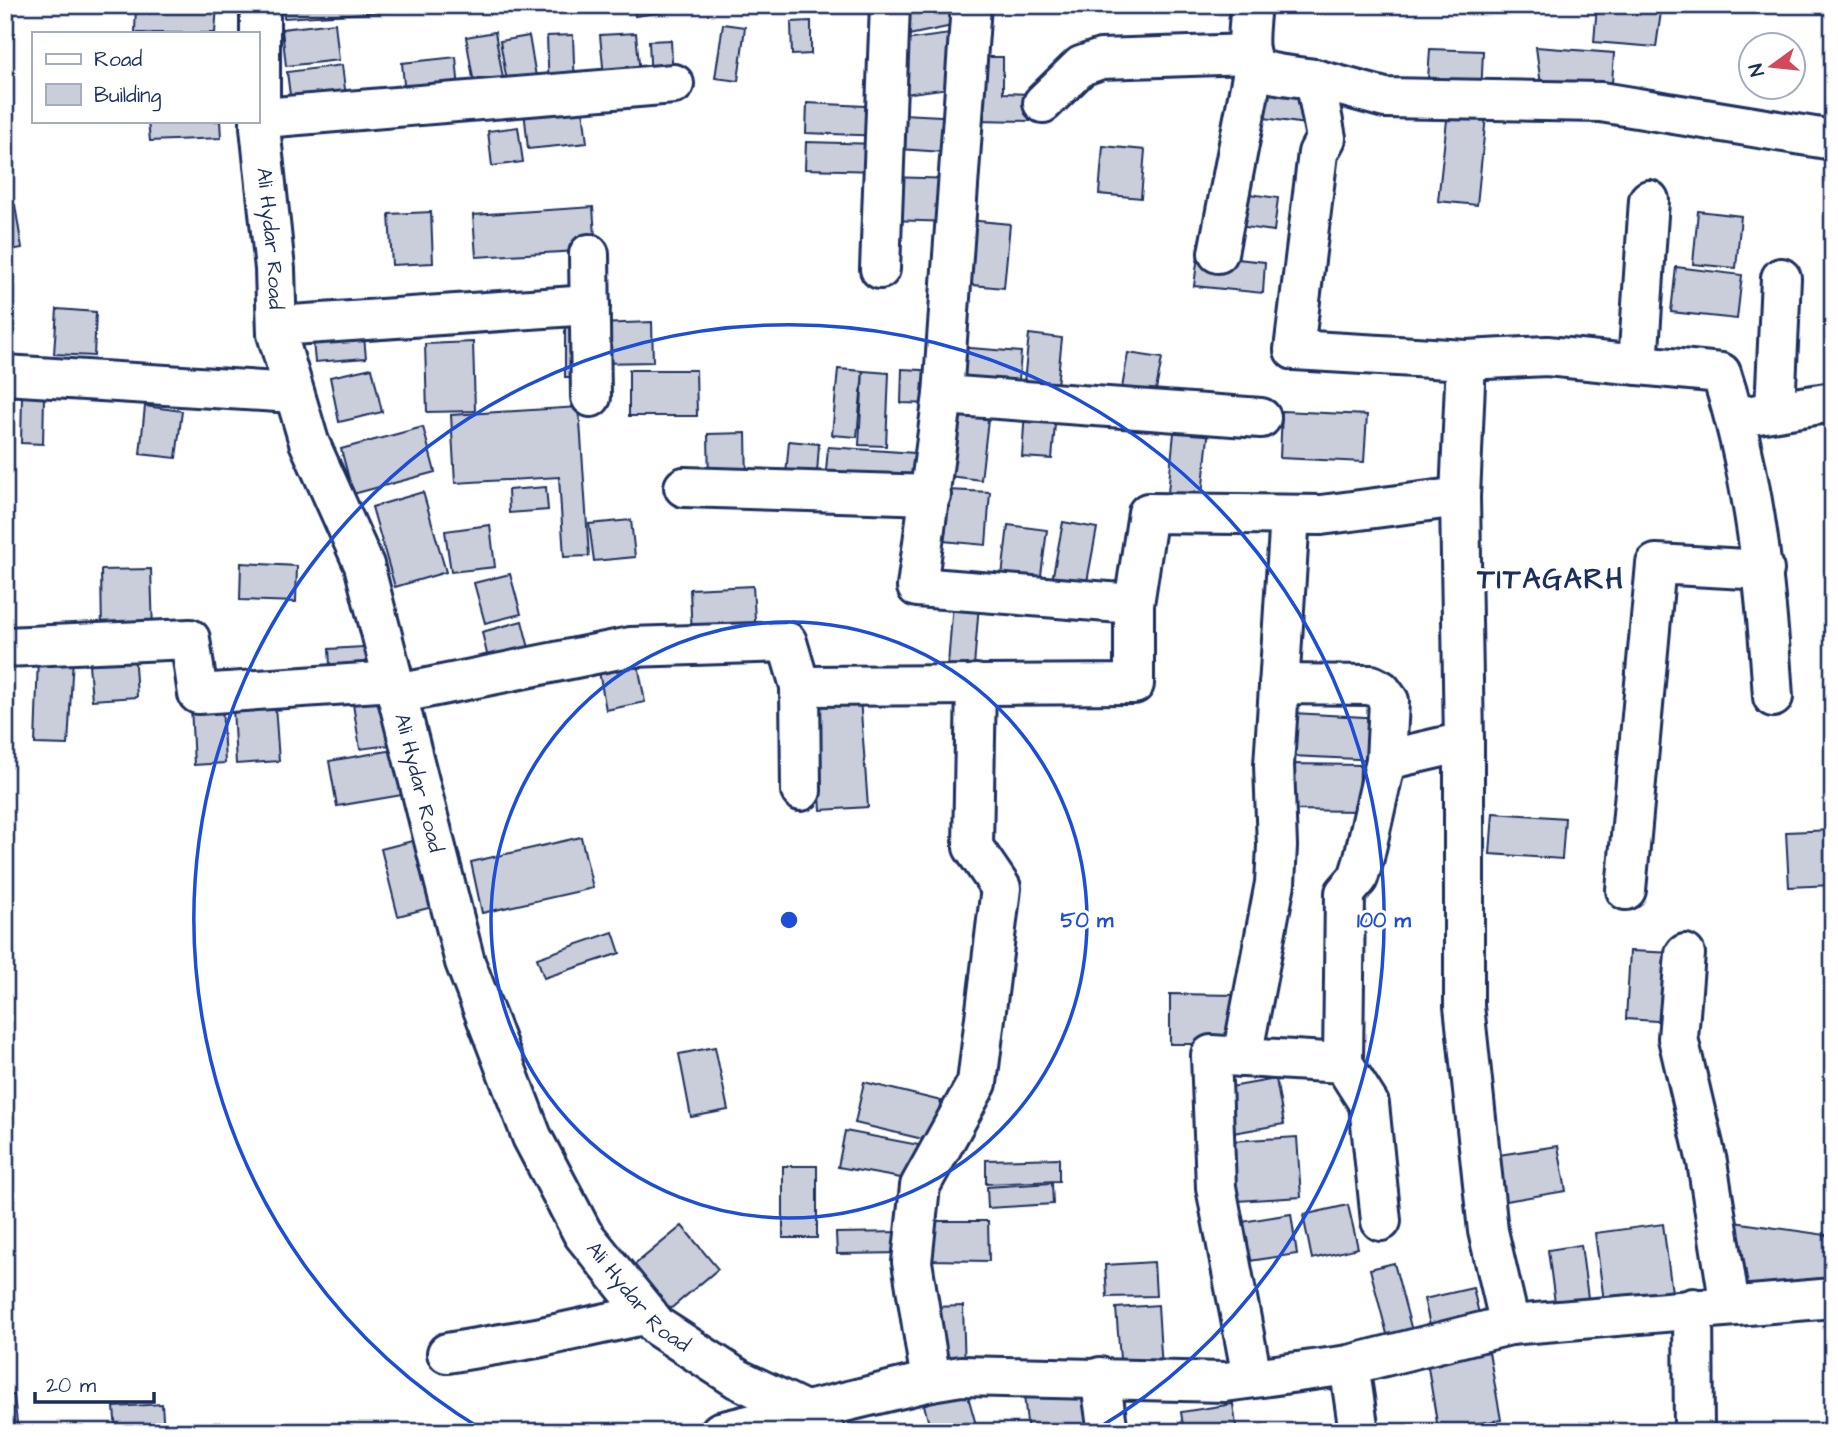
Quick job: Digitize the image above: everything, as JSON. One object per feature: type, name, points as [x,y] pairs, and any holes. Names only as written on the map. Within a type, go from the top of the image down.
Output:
[{"type":"street","name":"Ali Hydar Road","points":[[260,5],[260,127],[275,269],[277,326],[309,442],[364,565],[465,962],[532,1137],[583,1234],[658,1327],[738,1379],[816,1422]]},
{"type":"street","points":[[880,269],[890,5]]},
{"type":"street","points":[[971,5],[943,395],[917,587],[1134,604]]},
{"type":"street","points":[[1251,5],[1247,42],[1252,60],[1262,73],[1315,79],[1385,98],[1601,102],[1833,140]]},
{"type":"street","points":[[1043,103],[1082,66],[1101,59],[1252,60]]},
{"type":"street","points":[[1218,253],[1252,60]]},
{"type":"street","points":[[1315,79],[1326,138],[1318,153],[1294,349],[1466,360],[1547,356],[1721,373],[1736,420],[1764,570],[1773,696]]},
{"type":"street","points":[[262,118],[674,85]]},
{"type":"street","points":[[1638,365],[1649,200]]},
{"type":"street","points":[[589,254],[591,397]]},
{"type":"street","points":[[1775,409],[1781,278]]},
{"type":"street","points":[[277,326],[590,305]]},
{"type":"street","points":[[1466,360],[1460,497],[1464,1006],[1488,1231],[1510,1325]]},
{"type":"street","points":[[5,375],[294,393]]},
{"type":"street","points":[[943,395],[1261,418]]},
{"type":"street","points":[[1736,420],[1775,409],[1833,402]]},
{"type":"street","points":[[684,487],[931,495]]},
{"type":"street","points":[[800,686],[1134,684],[1134,604],[1149,513],[1321,515],[1460,497]]},
{"type":"street","points":[[1242,1057],[1275,883],[1278,846],[1274,765],[1290,515]]},
{"type":"street","points":[[1626,890],[1656,564],[1764,570]]},
{"type":"street","points":[[5,647],[190,639],[198,694],[395,687],[630,647],[787,642],[800,686],[800,791]]},
{"type":"street","points":[[931,1381],[912,1262],[920,1186],[977,1083],[1001,888],[973,847],[976,684]]},
{"type":"street","points":[[1279,684],[1371,685],[1381,690],[1389,701],[1386,760],[1363,862],[1358,878],[1345,893],[1343,1063],[1369,1104],[1381,1221]]},
{"type":"street","points":[[1386,760],[1464,742]]},
{"type":"street","points":[[1685,954],[1678,1038],[1710,1176],[1712,1307],[1694,1432]]},
{"type":"street","points":[[1252,1377],[1216,1187],[1210,1055],[1343,1063]]},
{"type":"street","points":[[720,1432],[816,1422],[931,1381],[961,1376],[1100,1377],[1225,1382],[1349,1364],[1510,1325],[1833,1298]]},
{"type":"street","points":[[447,1353],[537,1338],[648,1314]]},
{"type":"street","points":[[1349,1364],[1359,1432]]},
{"type":"street","points":[[1100,1377],[1108,1432]]},
{"type":"building","points":[[136,5],[217,5],[215,32],[135,32]]},
{"type":"building","points":[[284,5],[430,5],[431,9],[284,18]]},
{"type":"building","points":[[634,5],[677,5],[678,10],[635,16]]},
{"type":"building","points":[[893,5],[958,5],[962,24],[899,37]]},
{"type":"building","points":[[1597,5],[1662,5],[1656,47],[1594,42]]},
{"type":"building","points":[[811,21],[811,54],[792,55],[791,22]]},
{"type":"building","points":[[335,23],[339,60],[286,66],[282,29]]},
{"type":"building","points":[[723,24],[745,27],[738,81],[715,78]]},
{"type":"building","points":[[495,32],[504,84],[475,90],[466,37]]},
{"type":"building","points":[[636,33],[641,84],[605,87],[600,35]]},
{"type":"building","points":[[957,33],[964,86],[905,94],[897,41]]},
{"type":"building","points":[[573,35],[575,91],[549,92],[547,36]]},
{"type":"building","points":[[529,36],[538,88],[509,93],[500,41]]},
{"type":"building","points":[[671,40],[673,82],[651,82],[649,41]]},
{"type":"building","points":[[1536,47],[1614,53],[1611,98],[1542,93]]},
{"type":"building","points":[[1430,49],[1483,51],[1481,97],[1427,94]]},
{"type":"building","points":[[456,57],[459,90],[405,95],[402,63]]},
{"type":"building","points":[[978,57],[1003,57],[1003,93],[1031,94],[1030,121],[977,120]]},
{"type":"building","points":[[342,65],[346,97],[291,103],[287,72]]},
{"type":"building","points":[[1254,88],[1317,98],[1313,125],[1250,116]]},
{"type":"building","points":[[581,93],[587,143],[528,149],[523,100]]},
{"type":"building","points":[[1449,102],[1487,106],[1477,205],[1438,201]]},
{"type":"building","points":[[807,103],[884,107],[883,136],[806,133]]},
{"type":"building","points":[[902,114],[960,117],[957,153],[900,149]]},
{"type":"building","points":[[148,122],[220,122],[221,138],[150,141]]},
{"type":"building","points":[[518,127],[523,162],[492,166],[488,131]]},
{"type":"building","points":[[806,142],[878,144],[878,171],[805,169]]},
{"type":"building","points":[[1103,146],[1145,150],[1141,198],[1099,194]]},
{"type":"building","points":[[889,177],[955,179],[953,222],[889,220]]},
{"type":"building","points":[[1242,193],[1278,198],[1274,231],[1238,226]]},
{"type":"building","points":[[15,205],[22,248],[5,251],[5,207]]},
{"type":"building","points":[[593,207],[596,250],[476,257],[473,215]]},
{"type":"building","points":[[1698,211],[1741,216],[1736,268],[1693,264]]},
{"type":"building","points":[[431,212],[433,263],[392,265],[389,214]]},
{"type":"building","points":[[968,220],[1010,224],[1004,288],[962,284]]},
{"type":"building","points":[[1198,255],[1265,262],[1263,293],[1194,286]]},
{"type":"building","points":[[1676,267],[1742,275],[1737,319],[1671,312]]},
{"type":"building","points":[[57,309],[96,312],[94,356],[54,354]]},
{"type":"building","points":[[652,322],[653,362],[598,363],[597,324]]},
{"type":"building","points":[[565,325],[585,325],[586,377],[565,377]]},
{"type":"building","points":[[363,326],[366,358],[315,362],[312,331]]},
{"type":"building","points":[[1029,334],[1062,338],[1056,395],[1023,392]]},
{"type":"building","points":[[473,342],[475,411],[427,412],[425,344]]},
{"type":"building","points":[[957,347],[1021,352],[1018,394],[954,389]]},
{"type":"building","points":[[1128,353],[1162,358],[1154,400],[1121,394]]},
{"type":"building","points":[[372,368],[382,412],[339,422],[330,377]]},
{"type":"building","points":[[838,369],[863,371],[857,437],[832,435]]},
{"type":"building","points":[[902,369],[940,371],[939,404],[901,403]]},
{"type":"building","points":[[629,370],[696,370],[697,416],[629,416]]},
{"type":"building","points":[[863,371],[889,373],[886,446],[859,445]]},
{"type":"building","points":[[22,397],[44,397],[43,444],[21,443]]},
{"type":"building","points":[[145,406],[182,411],[176,458],[140,454]]},
{"type":"building","points":[[579,407],[589,556],[564,557],[559,477],[455,483],[451,415]]},
{"type":"building","points":[[956,407],[989,411],[981,480],[948,476]]},
{"type":"building","points":[[1025,410],[1056,413],[1052,459],[1022,457]]},
{"type":"building","points":[[1282,411],[1367,415],[1364,462],[1280,458]]},
{"type":"building","points":[[1175,423],[1209,427],[1201,505],[1167,502]]},
{"type":"building","points":[[423,427],[435,472],[353,494],[341,449]]},
{"type":"building","points":[[746,433],[747,483],[709,484],[708,434]]},
{"type":"building","points":[[789,441],[819,444],[816,489],[785,486]]},
{"type":"building","points":[[828,447],[929,454],[927,490],[825,484]]},
{"type":"building","points":[[1826,482],[1833,482],[1833,533],[1826,533]]},
{"type":"building","points":[[546,487],[548,510],[509,513],[508,490]]},
{"type":"building","points":[[946,490],[990,492],[986,545],[943,541]]},
{"type":"building","points":[[423,492],[446,572],[395,587],[372,507]]},
{"type":"building","points":[[631,520],[635,557],[594,561],[589,524]]},
{"type":"building","points":[[1063,522],[1097,528],[1084,598],[1050,591]]},
{"type":"building","points":[[490,525],[495,567],[451,572],[445,531]]},
{"type":"building","points":[[1008,525],[1047,530],[1039,590],[1001,585]]},
{"type":"building","points":[[241,563],[297,566],[296,602],[240,600]]},
{"type":"building","points":[[151,569],[153,632],[102,633],[101,570]]},
{"type":"building","points":[[510,574],[521,614],[485,623],[474,583]]},
{"type":"building","points":[[753,586],[756,636],[692,639],[690,589]]},
{"type":"building","points":[[953,602],[979,604],[973,679],[947,677]]},
{"type":"building","points":[[522,621],[530,652],[489,663],[482,632]]},
{"type":"building","points":[[381,646],[383,678],[331,682],[329,649]]},
{"type":"building","points":[[134,650],[137,697],[92,700],[88,652]]},
{"type":"building","points":[[38,656],[73,657],[68,745],[35,744]]},
{"type":"building","points":[[637,659],[645,702],[606,710],[598,666]]},
{"type":"building","points":[[860,698],[868,807],[821,810],[813,701]]},
{"type":"building","points":[[390,699],[398,744],[360,749],[353,704]]},
{"type":"building","points":[[222,704],[225,763],[194,765],[191,705]]},
{"type":"building","points":[[275,705],[279,761],[236,764],[233,707]]},
{"type":"building","points":[[1293,713],[1382,718],[1379,760],[1291,756]]},
{"type":"building","points":[[400,749],[408,794],[337,806],[329,761]]},
{"type":"building","points":[[1290,764],[1360,765],[1359,811],[1289,810]]},
{"type":"building","points":[[1493,813],[1565,818],[1562,859],[1490,854]]},
{"type":"building","points":[[1833,830],[1833,885],[1789,887],[1786,832]]},
{"type":"building","points":[[581,837],[593,888],[482,913],[471,862]]},
{"type":"building","points":[[420,839],[436,906],[398,916],[381,849]]},
{"type":"building","points":[[613,932],[620,953],[544,978],[537,958]]},
{"type":"building","points":[[1630,951],[1675,953],[1671,1022],[1626,1019]]},
{"type":"building","points":[[1170,994],[1238,995],[1238,1044],[1170,1044]]},
{"type":"building","points":[[715,1047],[728,1110],[691,1117],[679,1054]]},
{"type":"building","points":[[1276,1079],[1284,1124],[1233,1133],[1225,1088]]},
{"type":"building","points":[[864,1082],[941,1101],[931,1141],[855,1123]]},
{"type":"building","points":[[845,1131],[924,1146],[918,1181],[838,1167]]},
{"type":"building","points":[[1297,1137],[1301,1197],[1237,1201],[1232,1141]]},
{"type":"building","points":[[1558,1146],[1566,1191],[1500,1202],[1492,1156]]},
{"type":"building","points":[[1059,1158],[1059,1181],[986,1184],[986,1160]]},
{"type":"building","points":[[783,1166],[817,1166],[817,1238],[783,1238]]},
{"type":"building","points":[[1052,1183],[1053,1204],[988,1208],[987,1187]]},
{"type":"building","points":[[1348,1205],[1358,1248],[1312,1259],[1303,1215]]},
{"type":"building","points":[[1291,1214],[1297,1254],[1242,1262],[1236,1223]]},
{"type":"building","points":[[927,1221],[988,1221],[989,1261],[928,1260]]},
{"type":"building","points":[[1734,1222],[1833,1236],[1833,1284],[1739,1291]]},
{"type":"building","points":[[1663,1224],[1673,1300],[1605,1309],[1595,1233]]},
{"type":"building","points":[[682,1226],[718,1269],[663,1315],[627,1271]]},
{"type":"building","points":[[904,1232],[905,1253],[837,1254],[836,1233]]},
{"type":"building","points":[[1581,1245],[1590,1313],[1557,1318],[1548,1250]]},
{"type":"building","points":[[1154,1262],[1156,1296],[1107,1297],[1105,1265]]},
{"type":"building","points":[[1394,1263],[1416,1346],[1392,1353],[1370,1269]]},
{"type":"building","points":[[1473,1288],[1482,1327],[1433,1338],[1424,1299]]},
{"type":"building","points":[[1158,1305],[1162,1370],[1121,1372],[1116,1308]]},
{"type":"building","points":[[963,1306],[965,1370],[934,1371],[932,1307]]},
{"type":"building","points":[[1489,1352],[1501,1420],[1438,1429],[1427,1361]]},
{"type":"building","points":[[1100,1388],[1103,1427],[1028,1432],[1024,1395]]},
{"type":"building","points":[[966,1389],[978,1432],[931,1432],[923,1401]]},
{"type":"building","points":[[14,1395],[18,1432],[5,1432],[5,1396]]},
{"type":"building","points":[[162,1404],[164,1432],[116,1432],[114,1407]]},
{"type":"building","points":[[1233,1404],[1237,1432],[1184,1432],[1181,1412]]},
{"type":"district","name":"TITAGARH","points":[[1551,579]]}]
